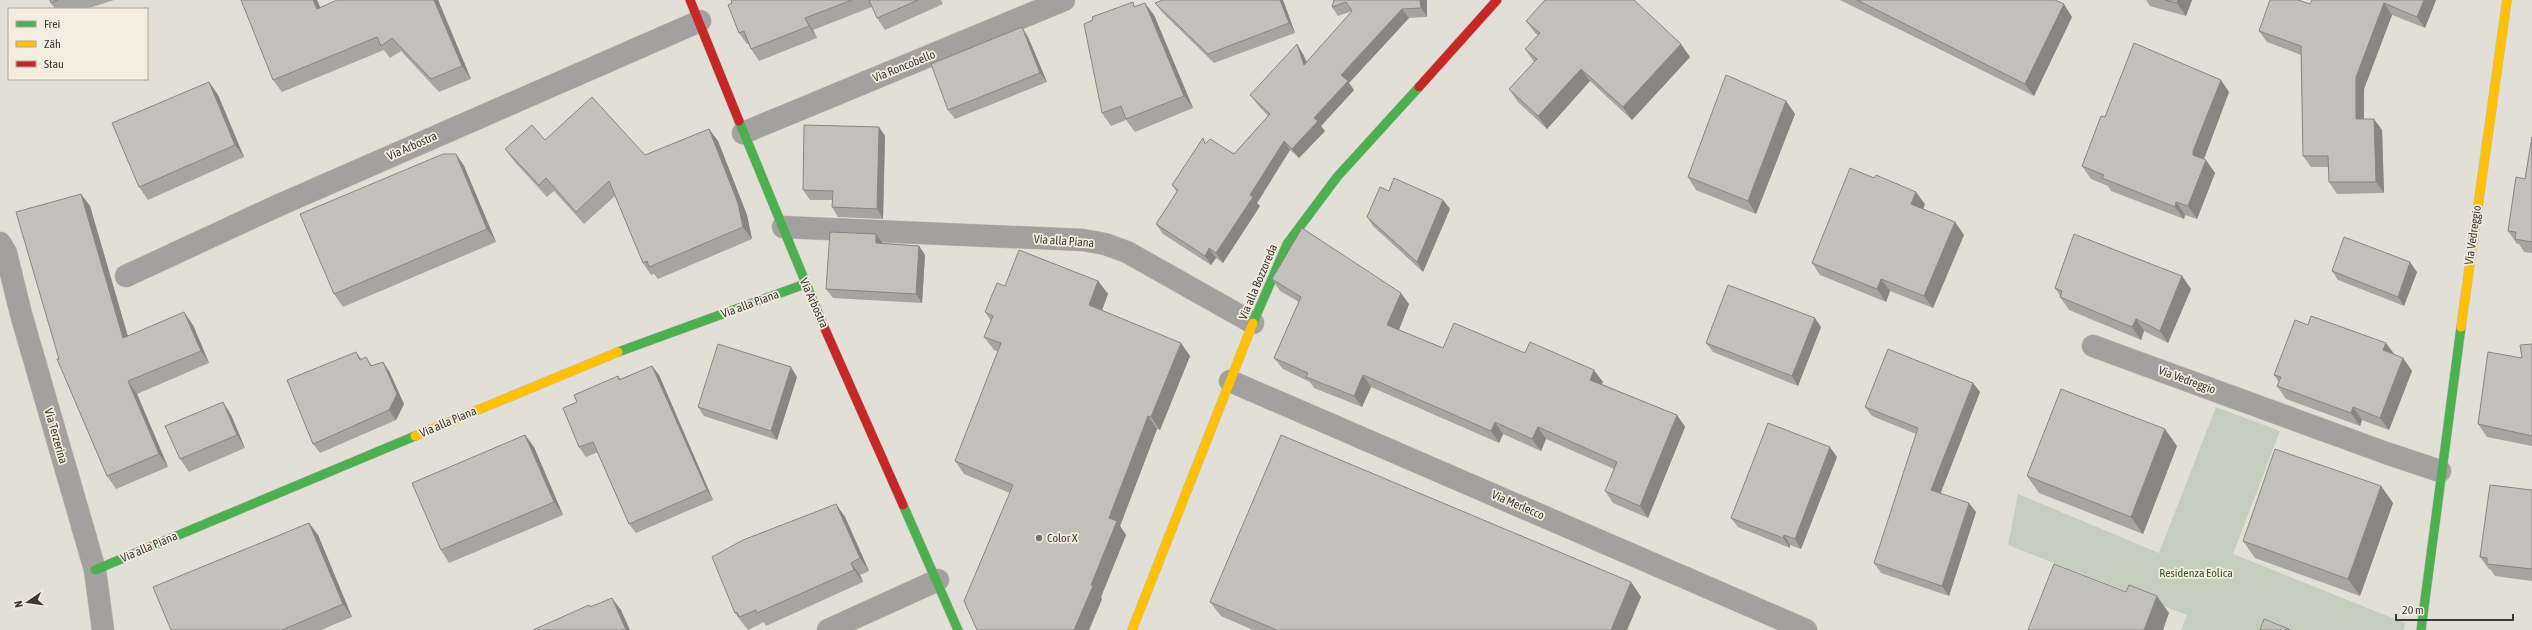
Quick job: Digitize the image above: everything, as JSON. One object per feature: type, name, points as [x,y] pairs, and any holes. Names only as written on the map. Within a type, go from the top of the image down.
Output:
[{"type":"street","name":"Via Arbostra","points":[[690,0],[700,21],[743,133],[783,227],[805,284],[938,580],[958,630]]},
{"type":"street","name":"Via Roncobello","points":[[743,133],[1064,0]]},
{"type":"street","name":"Via alla Bozzoreda","points":[[1132,630],[1253,323],[1287,244],[1304,218],[1337,177],[1497,0]]},
{"type":"street","name":"Via Vedreggio","points":[[2421,630],[2440,471],[2507,0]]},
{"type":"street","name":"Via Arbostra","points":[[126,276],[277,206],[700,21]]},
{"type":"street","name":"Via alla Piana","points":[[783,227],[1083,240],[1105,244],[1127,252],[1253,323]]},
{"type":"street","name":"Via Terzerina","points":[[0,243],[6,253],[20,314],[95,570],[103,630]]},
{"type":"street","name":"Via alla Piana","points":[[95,570],[606,356],[805,284]]},
{"type":"street","name":"Via Vedreggio","points":[[2093,346],[2386,454],[2440,471]]},
{"type":"street","name":"Via Merlecco","points":[[1230,381],[1806,630]]},
{"type":"street","points":[[828,630],[938,580]]},
{"type":"green space","name":"Residenza Eolica","points":[[2216,407],[2280,431],[2233,554],[2405,623],[2404,630],[2181,630],[2187,615],[2008,545],[2018,494],[2159,553]]},
{"type":"building","points":[[50,0],[58,0],[51,3]]},
{"type":"building","points":[[241,0],[313,0],[317,9],[337,0],[434,0],[462,66],[431,79],[392,38],[381,46],[377,37],[273,80]]},
{"type":"building","points":[[731,0],[852,0],[805,18],[809,26],[751,49],[744,31],[739,33],[728,5],[732,3]]},
{"type":"building","points":[[869,0],[918,0],[877,18]]},
{"type":"building","points":[[1163,0],[1280,0],[1289,23],[1208,54],[1155,3]]},
{"type":"building","points":[[1334,0],[1420,0],[1421,8],[1402,9],[1341,75],[1348,81],[1314,118],[1318,121],[1292,149],[1284,141],[1250,195],[1253,197],[1216,253],[1209,248],[1205,256],[1156,224],[1178,190],[1172,185],[1203,138],[1205,144],[1210,139],[1234,154],[1270,114],[1250,95],[1297,44],[1304,65],[1352,11],[1346,2],[1332,7]]},
{"type":"building","points":[[1545,0],[1634,0],[1681,44],[1623,107],[1581,69],[1538,116],[1509,89],[1537,59],[1525,49],[1540,33],[1526,21]]},
{"type":"building","points":[[1857,0],[2055,0],[2064,4],[2025,84]]},
{"type":"building","points":[[2165,0],[2178,0],[2177,3]]},
{"type":"building","points":[[2270,0],[2298,0],[2310,4],[2312,0],[2424,0],[2417,17],[2384,3],[2356,77],[2356,119],[2374,119],[2376,182],[2329,182],[2328,156],[2303,156],[2301,46],[2259,31]]},
{"type":"building","points":[[1133,2],[1134,7],[1145,3],[1184,96],[1126,119],[1121,106],[1102,113],[1084,24],[1093,20],[1092,17]]},
{"type":"building","points":[[1022,27],[1040,73],[948,110],[931,64]]},
{"type":"building","points":[[2134,43],[2221,80],[2193,151],[2193,155],[2206,160],[2188,206],[2176,202],[2175,207],[2102,178],[2104,175],[2082,166],[2101,116],[2105,117]]},
{"type":"building","points":[[1726,75],[1786,101],[1748,201],[1688,177]]},
{"type":"building","points":[[209,82],[235,145],[139,187],[112,123]]},
{"type":"building","points":[[592,97],[645,155],[709,129],[738,203],[743,227],[649,267],[647,261],[643,263],[609,181],[576,212],[546,178],[539,185],[505,149],[532,125],[545,140]]},
{"type":"building","points":[[804,125],[879,127],[877,209],[832,207],[833,191],[803,190]]},
{"type":"building","points":[[2532,137],[2532,242],[2515,239],[2516,232],[2508,231],[2516,177],[2525,179]]},
{"type":"building","points":[[443,154],[456,154],[487,229],[334,294],[300,214]]},
{"type":"building","points":[[1850,168],[1874,178],[1876,175],[1916,192],[1911,204],[1955,222],[1924,296],[1881,279],[1877,289],[1812,263]]},
{"type":"building","points":[[1394,178],[1443,200],[1417,262],[1367,217],[1380,187],[1389,191]]},
{"type":"building","points":[[81,194],[123,338],[184,312],[201,351],[128,381],[159,454],[107,476],[57,359],[59,359],[16,212]]},
{"type":"building","points":[[1302,228],[1401,293],[1387,325],[1443,348],[1454,323],[1525,353],[1530,342],[1594,370],[1590,380],[1677,415],[1640,506],[1605,491],[1617,462],[1538,427],[1532,439],[1495,422],[1491,431],[1363,375],[1354,396],[1306,377],[1308,373],[1274,358],[1301,297],[1272,279]]},
{"type":"building","points":[[830,232],[876,234],[876,243],[919,246],[916,294],[826,289]]},
{"type":"building","points":[[2074,234],[2182,276],[2160,331],[2136,319],[2132,327],[2060,297],[2062,291],[2055,288]]},
{"type":"building","points":[[2344,237],[2410,262],[2398,297],[2332,271]]},
{"type":"building","points":[[1019,250],[1098,281],[1089,305],[1181,343],[1151,417],[1148,416],[1109,518],[1117,521],[1091,585],[1093,586],[1074,630],[977,630],[964,601],[1013,485],[955,461],[1001,343],[984,337],[993,316],[985,312],[997,283],[1005,286]]},
{"type":"building","points":[[1728,285],[1815,318],[1792,376],[1706,343]]},
{"type":"building","points":[[2311,316],[2386,343],[2383,350],[2403,358],[2380,418],[2353,407],[2351,413],[2277,386],[2281,377],[2274,375],[2295,320],[2308,325]]},
{"type":"building","points":[[718,344],[791,367],[771,431],[698,407]]},
{"type":"building","points":[[2532,344],[2532,436],[2478,424],[2488,352],[2522,358],[2520,345]]},
{"type":"building","points":[[1888,349],[1973,383],[1931,490],[1969,503],[1942,586],[1874,563],[1918,428],[1865,407]]},
{"type":"building","points":[[356,352],[360,360],[366,357],[371,366],[383,362],[397,394],[389,410],[313,444],[287,380]]},
{"type":"building","points":[[652,366],[707,490],[629,524],[593,442],[579,447],[563,408],[577,402],[574,395],[618,376],[619,380]]},
{"type":"building","points":[[2061,389],[2165,429],[2131,517],[2027,476]]},
{"type":"building","points":[[223,402],[237,435],[180,459],[165,426]]},
{"type":"building","points":[[1768,423],[1830,447],[1795,539],[1784,535],[1783,538],[1731,518]]},
{"type":"building","points":[[525,435],[554,502],[441,550],[412,483]]},
{"type":"building","points":[[1281,435],[1631,582],[1611,630],[1277,630],[1210,602]]},
{"type":"building","points":[[2275,449],[2381,486],[2348,579],[2243,541]]},
{"type":"building","points":[[2490,485],[2532,490],[2532,569],[2487,564],[2487,558],[2480,557]]},
{"type":"building","points":[[836,504],[860,558],[851,563],[854,570],[757,613],[756,610],[739,617],[737,612],[735,613],[712,557],[743,540]]},
{"type":"building","points":[[309,523],[343,604],[282,630],[171,630],[153,587]]},
{"type":"building","points":[[2054,564],[2126,592],[2129,585],[2157,596],[2144,630],[2028,630]]},
{"type":"building","points":[[612,598],[626,630],[533,630],[589,605],[590,607]]},
{"type":"building","points":[[2264,619],[2291,630],[2260,630]]},
{"type":"traffic: fast","points":[[1253,323],[1287,244],[1337,177],[1419,87]]},
{"type":"traffic: fast","points":[[739,121],[821,320]]},
{"type":"traffic: fast","points":[[618,352],[805,284]]},
{"type":"traffic: fast","points":[[2421,630],[2461,327]]},
{"type":"traffic: fast","points":[[95,570],[415,436]]},
{"type":"traffic: fast","points":[[903,505],[958,630]]},
{"type":"traffic: slow","points":[[2461,327],[2507,0]]},
{"type":"traffic: slow","points":[[1132,630],[1253,323]]},
{"type":"traffic: slow","points":[[415,436],[618,352]]},
{"type":"traffic: jam","points":[[690,0],[739,121]]},
{"type":"traffic: jam","points":[[1419,87],[1497,0]]},
{"type":"traffic: jam","points":[[821,320],[903,505]]},
{"type":"place","name":"Color X","points":[[1039,538]]}]
